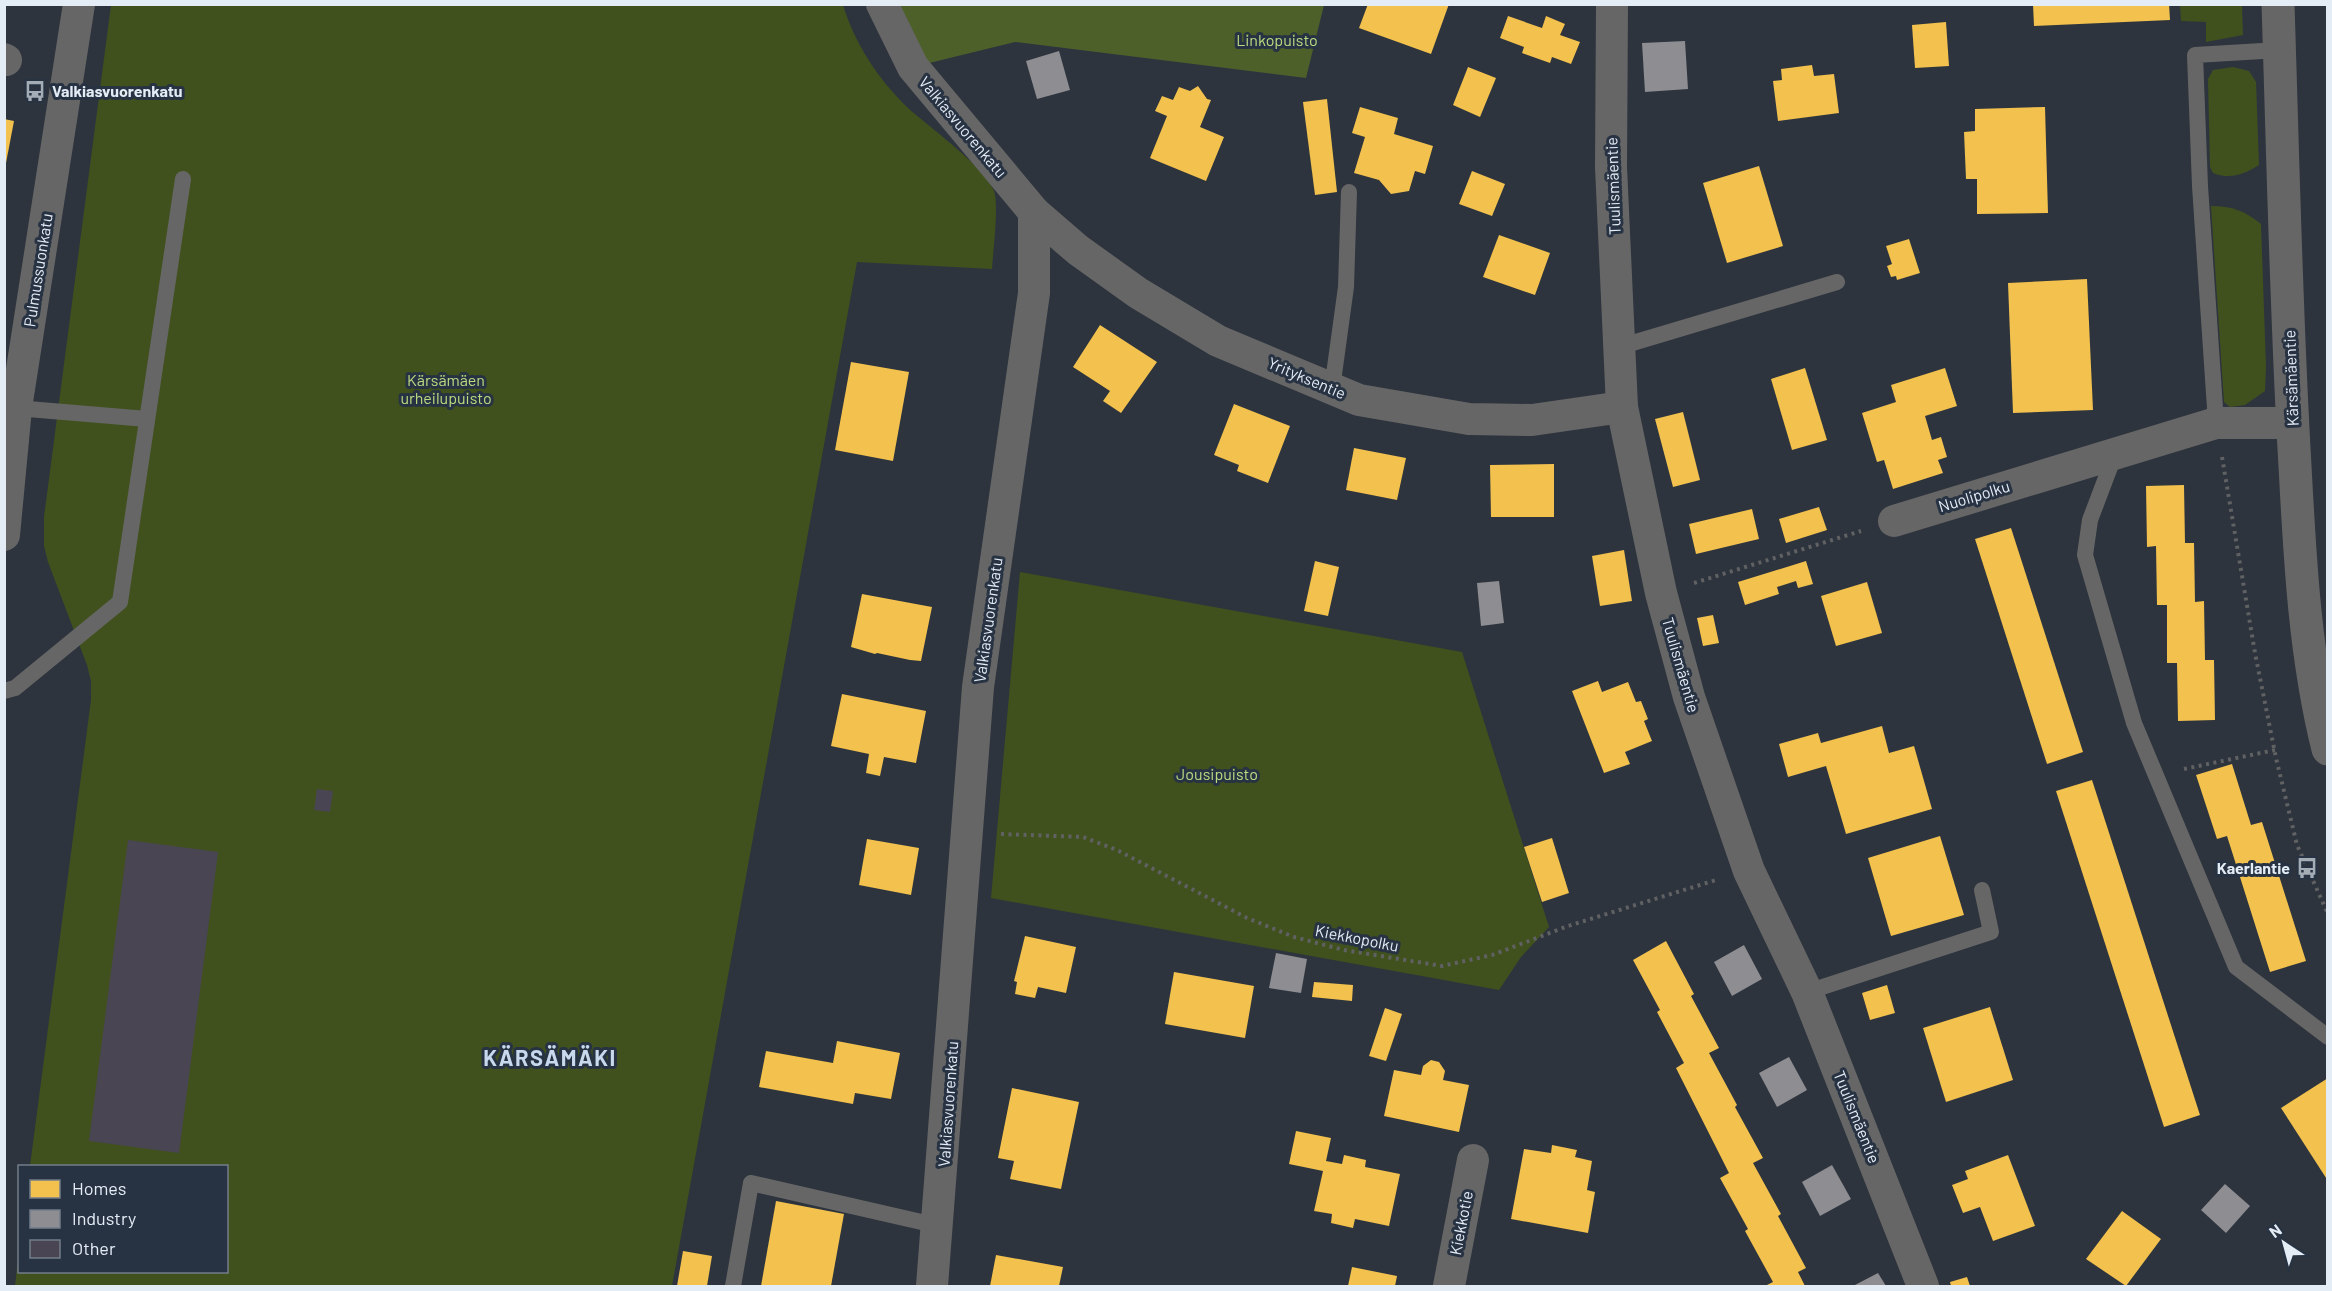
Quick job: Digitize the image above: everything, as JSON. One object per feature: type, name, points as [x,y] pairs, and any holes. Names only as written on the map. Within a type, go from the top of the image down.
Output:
[{"type":"street","name":"Pulmussuonkatu","points":[[4,535],[16,408],[79,4]]},
{"type":"street","name":"Valkiasvuorenkatu","points":[[882,4],[913,67],[1034,212],[1034,293],[978,687],[939,1226],[932,1287]]},
{"type":"street","name":"Tuulismäentie","points":[[1612,4],[1611,167],[1622,406],[1660,593],[1689,698],[1749,871],[1807,992],[1923,1287]]},
{"type":"street","name":"Kärsämäentie","points":[[2278,4],[2292,423],[2299,536],[2308,638],[2317,700],[2328,749]]},
{"type":"street","name":"Yrityksentie","points":[[1034,212],[1078,250],[1138,293],[1218,341],[1359,400],[1469,419],[1532,420],[1622,406]]},
{"type":"street","name":"Nuolipolku","points":[[1894,521],[2216,423],[2292,423]]},
{"type":"street","name":"Kiekkotie","points":[[1449,1287],[1473,1160]]},
{"type":"lane","points":[[2216,423],[2200,186],[2195,55],[2279,50]]},
{"type":"lane","points":[[4,692],[15,688],[120,602],[183,179]]},
{"type":"lane","points":[[1332,389],[1346,287],[1349,192]]},
{"type":"lane","points":[[1619,347],[1837,282]]},
{"type":"lane","points":[[16,408],[147,419]]},
{"type":"lane","points":[[2115,454],[2090,520],[2085,555],[2134,723],[2236,967],[2328,1037]]},
{"type":"lane","points":[[1807,992],[1991,932],[1982,890]]},
{"type":"lane","points":[[733,1287],[751,1184],[939,1226]]},
{"type":"path","points":[[2216,423],[2255,654],[2275,750],[2297,845],[2328,914]]},
{"type":"path","points":[[1660,593],[1894,521]]},
{"type":"path","points":[[2157,774],[2275,750]]},
{"type":"path","name":"Kiekkopolku","points":[[968,829],[1013,835],[1049,834],[1083,837],[1117,850],[1247,918],[1294,937],[1344,950],[1442,966],[1492,955],[1568,926],[1749,871]]},
{"type":"green space","name":"Kärsämäen urheilupuisto","points":[[111,5],[843,5],[861,47],[877,73],[908,108],[980,170],[994,191],[996,217],[992,269],[857,262],[672,1286],[15,1286],[18,1259],[18,1273],[228,1273],[228,1165],[30,1165],[91,700],[91,681],[87,665],[48,562],[44,546],[44,517]]},
{"type":"green space","name":"Linkopuisto","points":[[882,5],[1324,5],[1306,78],[1015,42],[913,67]]},
{"type":"green space","points":[[2180,5],[2242,5],[2243,35],[2206,42],[2206,22],[2181,21]]},
{"type":"green space","points":[[2233,67],[2249,71],[2256,82],[2259,165],[2243,173],[2225,176],[2213,173],[2210,167],[2208,79],[2213,70]]},
{"type":"green space","points":[[2211,206],[2238,210],[2261,224],[2265,391],[2245,405],[2230,407],[2224,402]]},
{"type":"green space","name":"Jousipuisto","points":[[1020,572],[1462,652],[1549,927],[1521,957],[1499,990],[991,898]]},
{"type":"building: Homes","points":[[1368,4],[1449,4],[1431,54],[1359,28]]},
{"type":"building: Homes","points":[[2033,4],[2169,4],[2170,20],[2034,26]]},
{"type":"building: Homes","points":[[1508,16],[1542,28],[1546,16],[1565,24],[1560,35],[1580,42],[1571,64],[1552,57],[1550,63],[1522,53],[1524,47],[1500,38]]},
{"type":"building: Homes","points":[[1946,22],[1949,66],[1915,68],[1912,25]]},
{"type":"building: Homes","points":[[1812,65],[1814,76],[1834,74],[1839,113],[1778,121],[1773,81],[1782,80],[1781,69]]},
{"type":"building: Homes","points":[[1468,67],[1496,78],[1480,117],[1453,105]]},
{"type":"building: Homes","points":[[1198,86],[1207,99],[1211,100],[1200,127],[1224,137],[1206,181],[1150,158],[1167,116],[1155,111],[1162,96],[1173,100],[1179,87],[1190,91]]},
{"type":"building: Homes","points":[[1327,99],[1337,192],[1315,195],[1303,102]]},
{"type":"building: Homes","points":[[1360,107],[1398,118],[1394,134],[1433,146],[1425,174],[1415,171],[1409,191],[1391,194],[1379,180],[1354,173],[1365,137],[1352,133]]},
{"type":"building: Homes","points":[[2045,107],[2048,213],[1977,214],[1977,179],[1966,179],[1964,132],[1975,131],[1975,109]]},
{"type":"building: Homes","points":[[4,119],[14,121],[6,163],[4,163]]},
{"type":"building: Homes","points":[[1759,166],[1783,246],[1727,263],[1703,183]]},
{"type":"building: Homes","points":[[1472,171],[1505,184],[1492,216],[1459,204]]},
{"type":"building: Homes","points":[[1499,235],[1550,253],[1535,295],[1483,277]]},
{"type":"building: Homes","points":[[1909,239],[1920,273],[1897,280],[1896,276],[1891,277],[1887,266],[1892,264],[1886,246]]},
{"type":"building: Homes","points":[[2087,279],[2093,410],[2013,413],[2008,283]]},
{"type":"building: Homes","points":[[1100,325],[1157,362],[1121,413],[1103,401],[1110,391],[1073,367]]},
{"type":"building: Homes","points":[[851,362],[909,372],[893,461],[835,450]]},
{"type":"building: Homes","points":[[1805,368],[1827,440],[1792,450],[1771,379]]},
{"type":"building: Homes","points":[[1945,368],[1957,406],[1925,416],[1932,440],[1941,437],[1947,457],[1938,460],[1943,473],[1893,489],[1884,460],[1877,462],[1862,413],[1896,402],[1891,385]]},
{"type":"building: Homes","points":[[1234,404],[1290,426],[1268,483],[1237,471],[1239,465],[1214,455]]},
{"type":"building: Homes","points":[[1683,412],[1700,480],[1673,487],[1655,419]]},
{"type":"building: Homes","points":[[1354,448],[1406,458],[1397,500],[1346,490]]},
{"type":"building: Homes","points":[[1554,464],[1554,517],[1491,517],[1490,465]]},
{"type":"building: Homes","points":[[2184,485],[2185,543],[2194,543],[2195,602],[2204,601],[2205,660],[2214,660],[2215,720],[2178,721],[2177,663],[2167,663],[2167,605],[2157,605],[2156,546],[2147,547],[2146,486]]},
{"type":"building: Homes","points":[[1819,507],[1827,530],[1786,543],[1779,519]]},
{"type":"building: Homes","points":[[1752,509],[1759,539],[1696,554],[1689,524]]},
{"type":"building: Homes","points":[[2011,528],[2083,752],[2047,764],[1975,539]]},
{"type":"building: Homes","points":[[1624,550],[1632,601],[1600,606],[1592,556]]},
{"type":"building: Homes","points":[[1315,561],[1339,567],[1328,616],[1304,611]]},
{"type":"building: Homes","points":[[1806,561],[1813,584],[1798,588],[1796,581],[1777,587],[1779,594],[1745,605],[1738,582]]},
{"type":"building: Homes","points":[[1867,582],[1882,633],[1836,646],[1821,596]]},
{"type":"building: Homes","points":[[862,594],[932,607],[921,661],[875,654],[851,647]]},
{"type":"building: Homes","points":[[1713,615],[1719,643],[1703,646],[1697,618]]},
{"type":"building: Homes","points":[[1598,681],[1602,692],[1628,682],[1636,702],[1641,701],[1648,719],[1644,721],[1652,741],[1625,752],[1630,764],[1604,773],[1572,691]]},
{"type":"building: Homes","points":[[842,694],[926,711],[916,763],[884,757],[880,776],[866,773],[869,754],[831,746]]},
{"type":"building: Homes","points":[[1882,726],[1889,753],[1914,746],[1932,809],[1846,834],[1826,766],[1788,777],[1779,744],[1818,733],[1821,743]]},
{"type":"building: Homes","points":[[2232,764],[2251,825],[2262,822],[2306,961],[2270,972],[2227,836],[2217,839],[2196,775]]},
{"type":"building: Homes","points":[[2092,780],[2200,1115],[2164,1127],[2056,791]]},
{"type":"building: Homes","points":[[1940,836],[1964,915],[1891,936],[1868,858]]},
{"type":"building: Homes","points":[[1552,838],[1569,893],[1542,902],[1524,847]]},
{"type":"building: Homes","points":[[867,839],[919,848],[911,895],[859,885]]},
{"type":"building: Homes","points":[[1025,936],[1076,947],[1066,993],[1038,987],[1035,998],[1015,994],[1017,982],[1014,981]]},
{"type":"building: Homes","points":[[1666,941],[1694,994],[1691,996],[1719,1048],[1709,1053],[1763,1158],[1753,1163],[1781,1214],[1778,1216],[1806,1268],[1798,1272],[1805,1286],[1765,1286],[1773,1282],[1720,1178],[1729,1173],[1676,1068],[1684,1063],[1657,1012],[1660,1010],[1633,960]]},
{"type":"building: Homes","points":[[1174,972],[1254,986],[1245,1038],[1165,1024]]},
{"type":"building: Homes","points":[[1314,982],[1353,985],[1352,1001],[1312,997]]},
{"type":"building: Homes","points":[[1887,985],[1895,1013],[1870,1020],[1862,993]]},
{"type":"building: Homes","points":[[1990,1007],[2013,1080],[1946,1102],[1923,1028]]},
{"type":"building: Homes","points":[[1385,1008],[1402,1014],[1386,1061],[1369,1056]]},
{"type":"building: Homes","points":[[837,1041],[900,1053],[891,1099],[855,1093],[853,1104],[759,1087],[766,1051],[833,1063]]},
{"type":"building: Homes","points":[[1431,1060],[1439,1062],[1445,1071],[1443,1080],[1469,1085],[1459,1132],[1384,1116],[1394,1070],[1421,1075],[1423,1066]]},
{"type":"building: Homes","points":[[2328,1078],[2328,1181],[2281,1108]]},
{"type":"building: Homes","points":[[1012,1088],[1079,1102],[1061,1189],[1010,1179],[1014,1161],[998,1158]]},
{"type":"building: Homes","points":[[1296,1131],[1331,1138],[1326,1161],[1342,1164],[1344,1155],[1366,1160],[1365,1167],[1400,1174],[1389,1226],[1355,1219],[1353,1228],[1331,1223],[1332,1214],[1314,1211],[1323,1171],[1289,1164]]},
{"type":"building: Homes","points":[[1552,1145],[1577,1150],[1575,1157],[1592,1161],[1587,1190],[1595,1192],[1588,1233],[1511,1219],[1524,1149],[1551,1153]]},
{"type":"building: Homes","points":[[2008,1155],[2035,1226],[1993,1241],[1980,1207],[1963,1213],[1952,1185],[1968,1179],[1965,1171]]},
{"type":"building: Homes","points":[[776,1201],[844,1214],[831,1286],[761,1286]]},
{"type":"building: Homes","points":[[2122,1211],[2161,1239],[2126,1286],[2086,1259]]},
{"type":"building: Homes","points":[[683,1251],[712,1256],[707,1286],[677,1286]]},
{"type":"building: Homes","points":[[996,1255],[1063,1267],[1059,1286],[990,1286]]},
{"type":"building: Homes","points":[[1352,1267],[1397,1276],[1395,1286],[1348,1286]]},
{"type":"building: Homes","points":[[1967,1277],[1970,1286],[1951,1286],[1950,1282]]},
{"type":"building: Industry","points":[[1685,41],[1688,89],[1645,92],[1642,43]]},
{"type":"building: Industry","points":[[1059,51],[1070,90],[1037,99],[1026,61]]},
{"type":"building: Industry","points":[[1499,581],[1504,623],[1481,626],[1477,583]]},
{"type":"building: Industry","points":[[1744,945],[1762,979],[1732,996],[1714,962]]},
{"type":"building: Industry","points":[[1276,953],[1307,959],[1301,993],[1269,988]]},
{"type":"building: Industry","points":[[1789,1057],[1807,1090],[1777,1107],[1759,1073]]},
{"type":"building: Industry","points":[[1832,1165],[1851,1199],[1820,1216],[1802,1182]]},
{"type":"building: Industry","points":[[2225,1184],[2250,1206],[2226,1233],[2201,1210]]},
{"type":"building: Industry","points":[[1878,1273],[1886,1286],[1853,1286]]},
{"type":"building: Other","points":[[317,789],[333,791],[330,812],[314,810]]},
{"type":"building: Other","points":[[128,840],[218,852],[179,1153],[89,1141]]},
{"type":"place","name":"Valkiasvuorenkatu","points":[[35,91]]},
{"type":"place","name":"Kaerlantie","points":[[2307,868]]},
{"type":"district","name":"KÄRSÄMÄKI","points":[[550,1058]]}]
